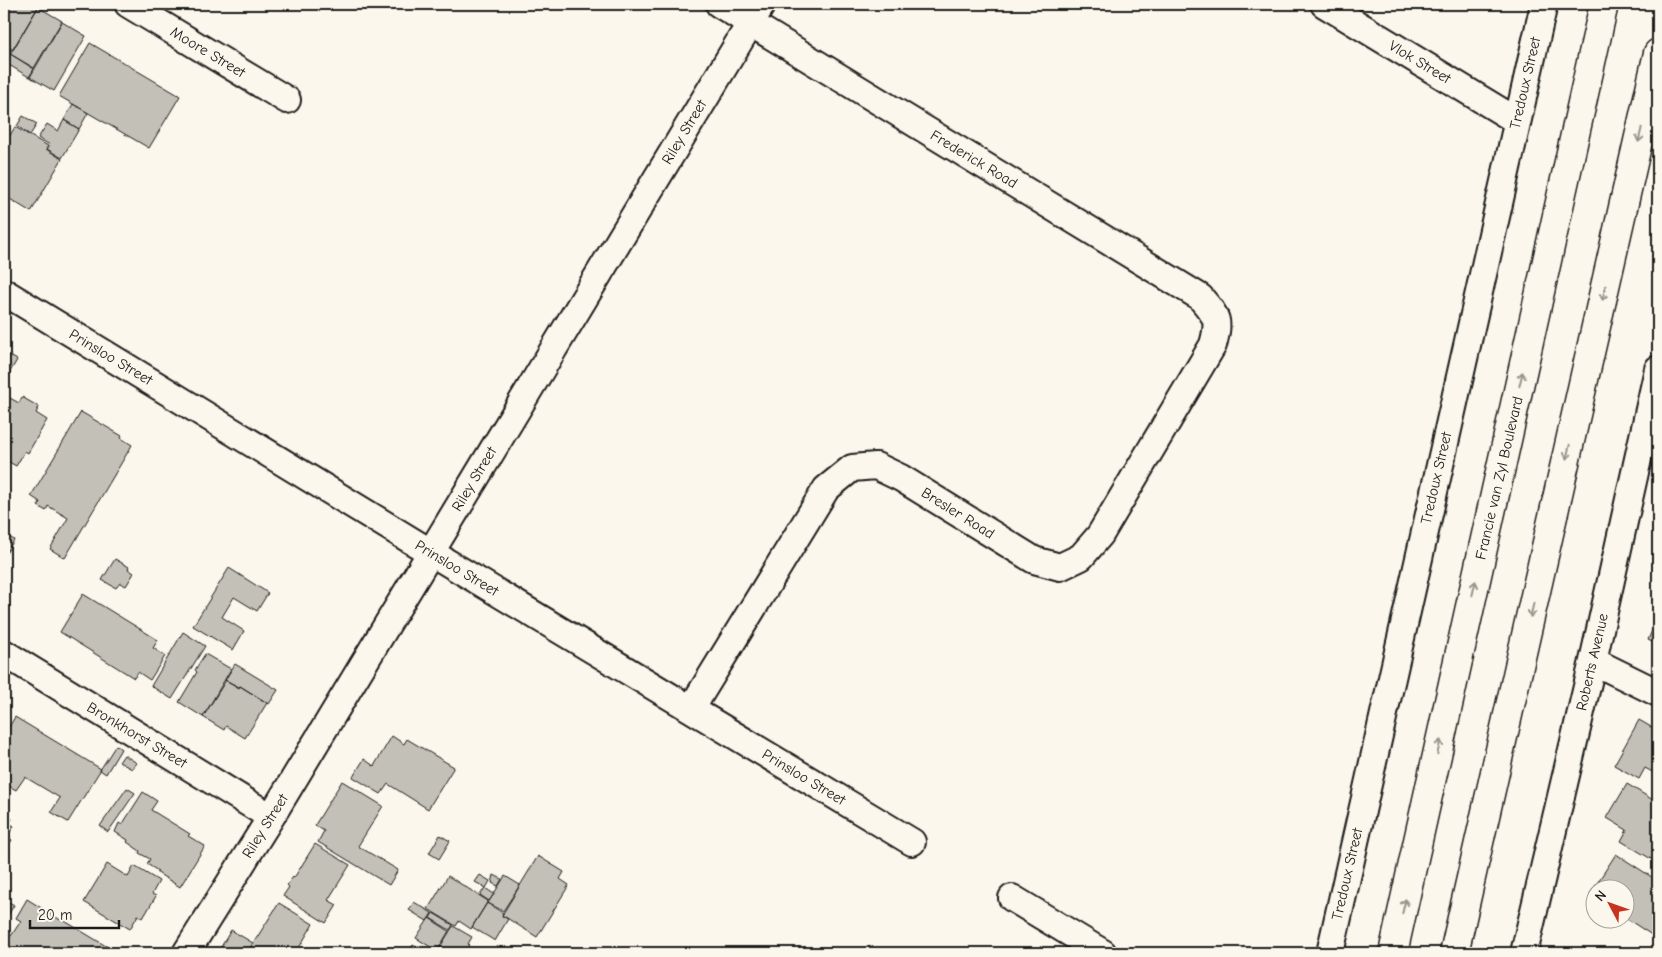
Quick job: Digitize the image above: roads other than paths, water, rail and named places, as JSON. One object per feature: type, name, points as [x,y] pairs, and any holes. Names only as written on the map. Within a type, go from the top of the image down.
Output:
[{"type":"main road","name":"Francie van Zyl Boulevard","points":[[1393,953],[1604,4]]},
{"type":"main road","points":[[1454,953],[1658,53]]},
{"type":"street","name":"Moore Street","points":[[128,4],[287,100]]},
{"type":"street","name":"Frederick Road","points":[[719,4],[756,13],[1200,298],[1214,314],[1218,326]]},
{"type":"street","name":"Vlok Street","points":[[1324,4],[1517,121]]},
{"type":"street","name":"Tredoux Street","points":[[1330,953],[1544,4]]},
{"type":"street","name":"Riley Street","points":[[186,953],[271,816],[756,13]]},
{"type":"street","name":"Prinsloo Street","points":[[4,292],[430,552],[912,842]]},
{"type":"street","name":"Bresler Road","points":[[691,709],[826,489],[852,468],[876,466],[901,478],[1034,560],[1060,567],[1081,558],[1100,535],[1213,344],[1218,326]]},
{"type":"street","name":"Roberts Avenue","points":[[1524,953],[1593,661],[1658,369]]},
{"type":"street","name":"Bronkhorst Street","points":[[4,653],[271,816]]},
{"type":"street","points":[[1593,661],[1658,693]]},
{"type":"street","points":[[1012,898],[1103,953]]}]
